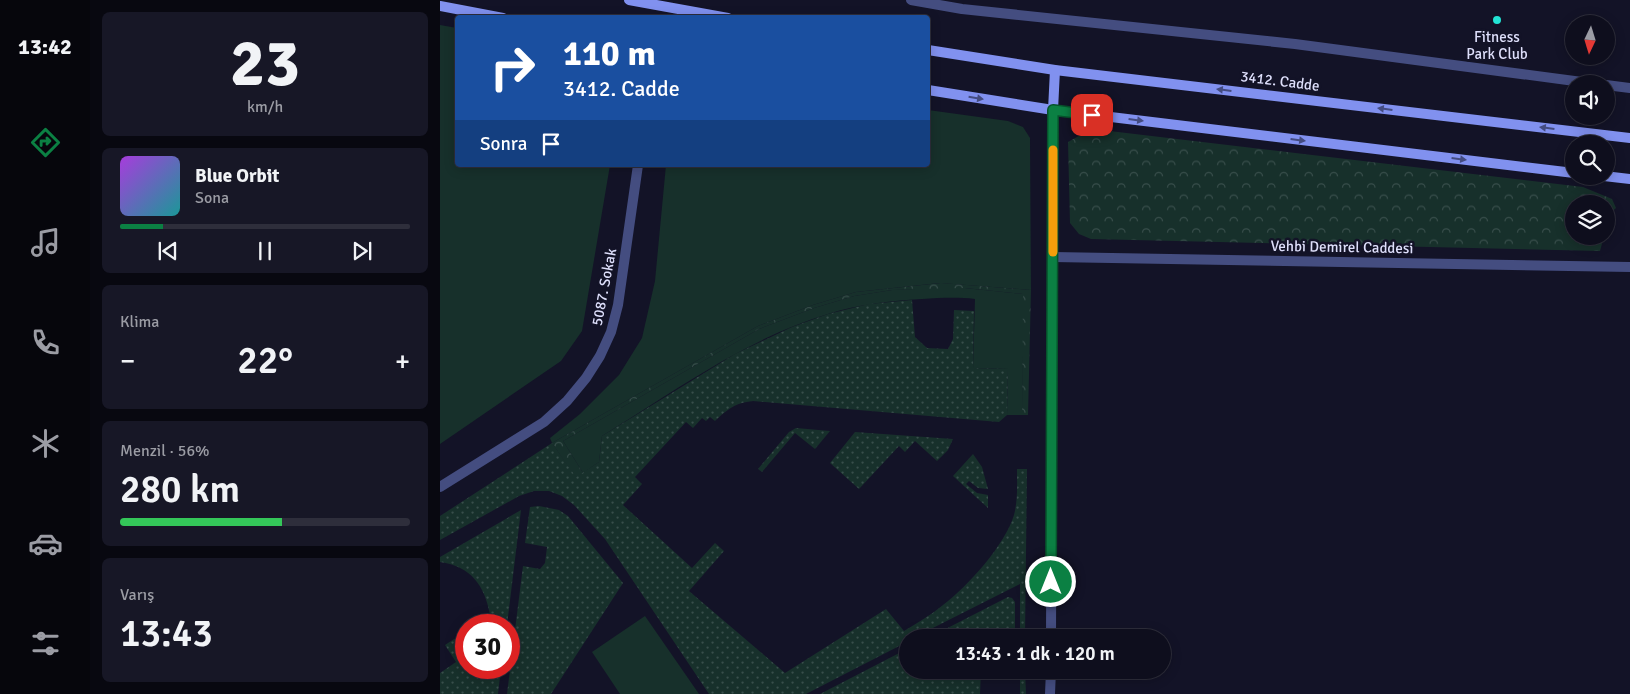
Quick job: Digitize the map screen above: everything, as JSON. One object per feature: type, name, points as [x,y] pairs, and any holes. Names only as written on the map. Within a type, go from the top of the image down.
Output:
[{"type":"street","points":[[629,0],[712,15]]},
{"type":"street","points":[[911,0],[962,9],[1295,44],[1565,80]]},
{"type":"street","points":[[440,6],[488,15]]},
{"type":"street","name":"3412. Cadde","points":[[930,50],[1055,70],[1630,138]]},
{"type":"street","points":[[1051,629],[1053,110],[1055,70]]},
{"type":"street","points":[[1615,86],[1630,88]]},
{"type":"street","points":[[930,90],[1053,110],[1565,172]]},
{"type":"street","name":"5087. Sokak","points":[[440,487],[544,422],[567,401],[586,378],[600,356],[612,332],[623,277],[638,167]]},
{"type":"street","points":[[1615,177],[1630,179]]},
{"type":"street","name":"Vehbi Demirel Caddesi","points":[[1053,257],[1630,267]]},
{"type":"street","points":[[1050,679],[1050,694]]},
{"type":"green space","points":[[440,25],[455,28],[455,167],[610,167],[582,331],[561,361],[440,444]]},
{"type":"green space","points":[[930,110],[1008,121],[1023,127],[1030,138],[1031,290],[940,283],[856,292],[813,305],[758,326],[552,443],[550,438],[580,414],[619,375],[642,338],[655,281],[666,167],[930,167]]},
{"type":"green space","points":[[1101,130],[1583,187],[1602,195],[1565,195],[1565,245],[1602,245],[1600,251],[1091,239],[1079,234],[1070,223],[1068,142],[1086,132]]},
{"type":"green space","points":[[941,283],[1031,290],[1028,415],[1022,415],[1023,294],[965,288],[892,290],[854,296],[814,308],[759,329],[563,441],[583,473],[576,478],[552,443],[758,326],[813,305],[856,292]]},
{"type":"green space","points":[[965,288],[1024,294],[1022,415],[1007,415],[1008,369],[973,368],[975,299],[922,299],[851,308],[798,324],[768,337],[683,384],[602,436],[599,462],[583,473],[563,441],[759,329],[814,308],[854,296],[892,290]]},
{"type":"green space","points":[[912,300],[915,337],[927,348],[948,349],[953,339],[954,310],[974,311],[973,368],[1008,369],[1007,415],[999,422],[753,401],[741,403],[732,407],[715,421],[710,417],[706,421],[702,418],[693,428],[686,422],[635,477],[642,484],[623,505],[692,568],[715,543],[724,551],[689,591],[785,673],[886,609],[902,629],[899,629],[899,646],[806,694],[709,694],[605,539],[574,505],[562,496],[549,491],[534,491],[519,496],[440,540],[440,516],[552,443],[576,477],[599,462],[602,436],[735,354],[792,327],[828,314],[869,304]]},
{"type":"green space","points":[[796,428],[830,431],[815,449],[795,433],[762,472],[758,469],[789,432]]},
{"type":"green space","points":[[855,432],[953,439],[948,450],[937,461],[915,441],[905,452],[899,446],[859,489],[830,463]]},
{"type":"green space","points":[[973,454],[982,467],[988,489],[978,488],[969,481],[966,484],[977,493],[988,495],[988,508],[953,476]]},
{"type":"green space","points":[[1017,469],[1027,469],[1025,629],[1020,629],[1020,584],[931,629],[907,629],[953,597],[994,552],[1003,539],[1014,515]]},
{"type":"green space","points":[[539,506],[559,510],[568,516],[623,583],[551,694],[507,694],[509,679],[520,679],[520,614],[517,614],[523,566],[540,569],[545,563],[547,547],[525,543],[530,507]]},
{"type":"green space","points":[[521,510],[508,614],[490,614],[484,595],[475,579],[460,568],[440,562],[440,557]]},
{"type":"green space","points":[[1008,597],[1012,598],[1015,602],[1015,629],[946,629]]},
{"type":"green space","points":[[645,616],[699,694],[620,694],[592,652]]},
{"type":"green space","points":[[455,638],[455,660],[445,645]]},
{"type":"green space","points":[[899,653],[899,679],[981,679],[980,694],[820,694]]},
{"type":"green space","points":[[455,663],[455,679],[500,679],[498,694],[440,694],[440,673]]},
{"type":"green space","points":[[1020,679],[1025,679],[1026,694],[1020,694]]},
{"type":"slow traffic","points":[[1053,150],[1053,252]]},
{"type":"place","name":"Fitness Park Club","points":[[1497,20]]},
{"type":"route","points":[[1051,582],[1053,110],[1092,115]]}]
